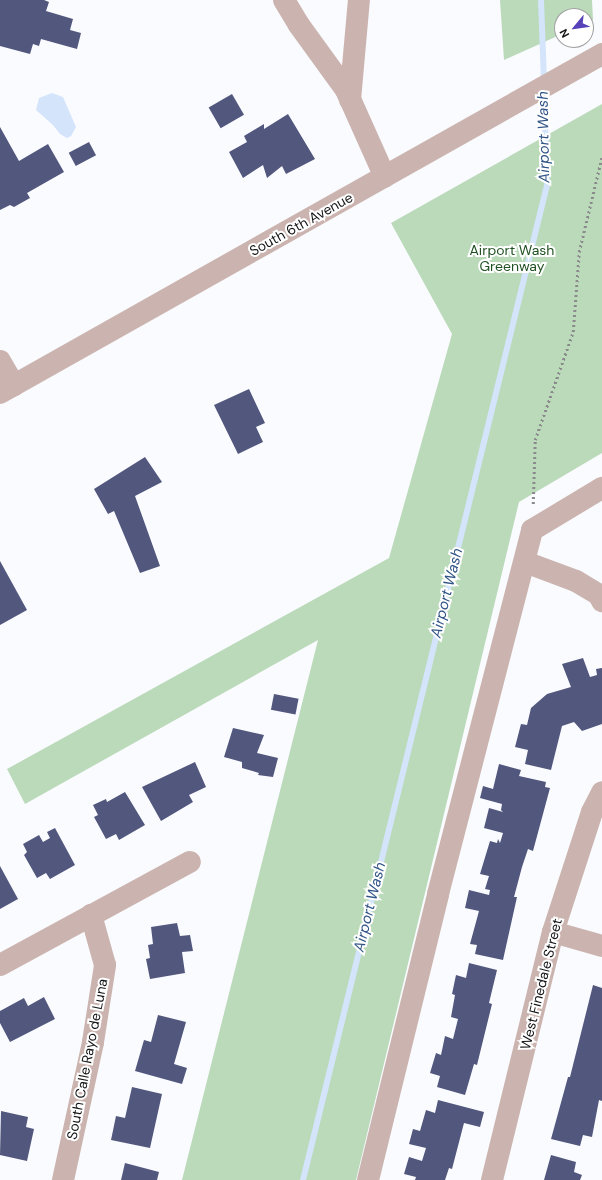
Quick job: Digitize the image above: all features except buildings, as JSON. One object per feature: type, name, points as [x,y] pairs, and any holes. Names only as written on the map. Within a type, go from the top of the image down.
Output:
[{"type":"street","points":[[284,0],[299,25],[346,90],[385,177]]},
{"type":"street","points":[[350,100],[359,0]]},
{"type":"street","name":"South 6th Avenue","points":[[7,389],[597,57]]},
{"type":"street","points":[[0,361],[7,389]]},
{"type":"street","points":[[368,1180],[438,894],[525,562],[532,530],[602,488]]},
{"type":"street","points":[[525,562],[576,581],[599,595],[602,601]]},
{"type":"street","name":"West Finedale Street","points":[[492,1180],[553,932],[592,812],[602,792]]},
{"type":"street","points":[[0,965],[91,914],[190,862]]},
{"type":"street","name":"South Calle Rayo de Luna","points":[[63,1180],[93,1042],[105,966],[91,914]]},
{"type":"street","points":[[553,932],[602,946]]},
{"type":"path","points":[[532,530],[535,440],[573,332],[579,252],[602,156]]},
{"type":"green space","points":[[500,0],[592,0],[592,8],[554,8],[554,38],[504,60]]},
{"type":"green space","name":"Airport Wash Greenway","points":[[602,104],[602,453],[519,502],[356,1180],[182,1180],[318,640],[25,804],[7,769],[389,558],[452,334],[391,223]]},
{"type":"water","points":[[52,93],[63,97],[76,127],[71,136],[67,138],[60,134],[53,125],[36,110],[39,98]]},
{"type":"waterway","name":"Airport Wash","points":[[541,0],[544,82]]},
{"type":"waterway","name":"Airport Wash","points":[[303,1180],[547,185],[544,92]]}]
